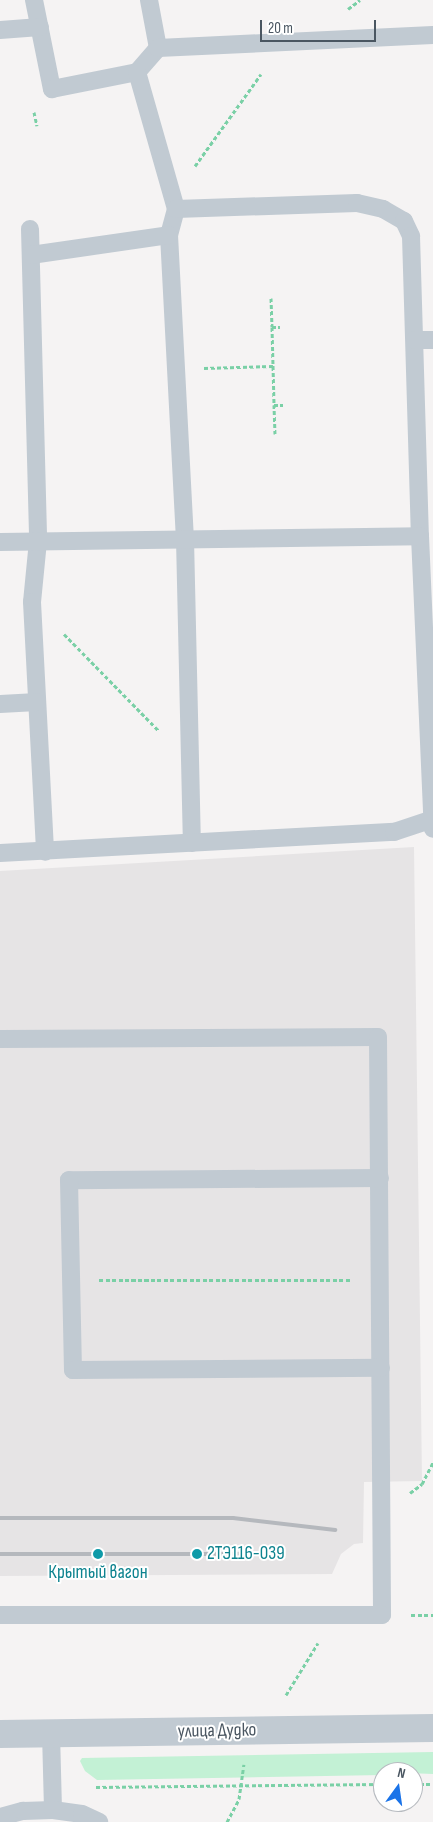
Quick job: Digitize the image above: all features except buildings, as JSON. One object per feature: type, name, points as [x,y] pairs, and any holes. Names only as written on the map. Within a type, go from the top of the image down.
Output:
[{"type":"street","name":"улица Дудко","points":[[0,1734],[433,1728]]},
{"type":"lane","points":[[34,0],[52,90],[137,72],[158,48],[433,35]]},
{"type":"lane","points":[[149,0],[158,48]]},
{"type":"lane","points":[[0,30],[40,27]]},
{"type":"lane","points":[[137,72],[176,209],[169,235],[185,538],[192,843]]},
{"type":"lane","points":[[0,853],[394,832],[432,823],[420,536],[411,236],[404,221],[383,209],[357,204],[176,209]]},
{"type":"lane","points":[[30,229],[38,541],[32,602],[45,852]]},
{"type":"lane","points":[[31,254],[169,235]]},
{"type":"lane","points":[[415,340],[433,340]]},
{"type":"lane","points":[[0,542],[420,536]]},
{"type":"lane","points":[[0,704],[37,702]]},
{"type":"lane","points":[[0,1039],[378,1037],[382,1614],[0,1615]]},
{"type":"lane","points":[[380,1178],[69,1180],[73,1370],[381,1368]]},
{"type":"lane","points":[[51,1733],[52,1810]]},
{"type":"lane","points":[[0,1817],[23,1811],[52,1810],[82,1814],[99,1822]]},
{"type":"path","points":[[176,209],[186,179],[257,77],[264,71]]},
{"type":"path","points":[[271,298],[275,434]]},
{"type":"path","points":[[272,327],[280,327]]},
{"type":"path","points":[[176,369],[273,366]]},
{"type":"path","points":[[274,405],[283,405]]},
{"type":"path","points":[[32,602],[190,762]]},
{"type":"path","points":[[71,1280],[381,1280]]},
{"type":"path","points":[[286,1694],[316,1648],[332,1615]]},
{"type":"path","points":[[226,1822],[239,1798],[242,1772]]},
{"type":"path","points":[[52,1786],[240,1787],[373,1784]]},
{"type":"shaded area","points":[[414,847],[422,1481],[364,1482],[363,1543],[354,1544],[341,1554],[332,1574],[0,1576],[0,871]]},
{"type":"green space","points":[[433,1752],[433,1774],[423,1774],[423,1762],[373,1762],[373,1775],[97,1780],[85,1771],[80,1761],[82,1758]]},
{"type":"railway","points":[[0,1518],[233,1518],[335,1530]]},
{"type":"railway","points":[[0,1554],[253,1554]]},
{"type":"place","name":"Крытый вагон","points":[[98,1554]]},
{"type":"place","name":"2ТЭ116-039","points":[[197,1554]]}]
